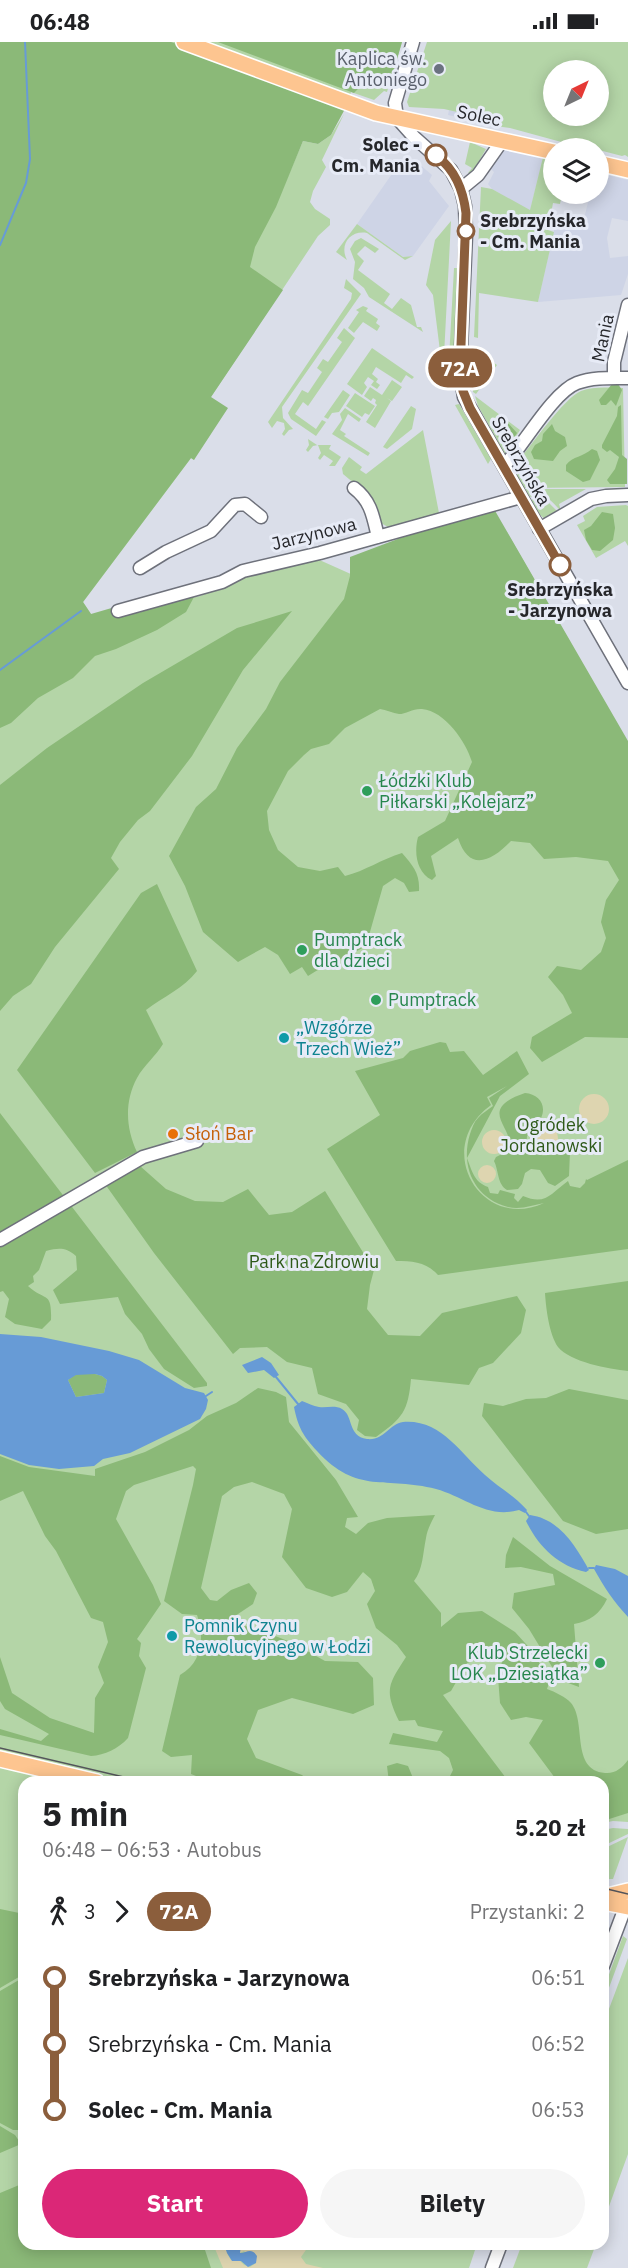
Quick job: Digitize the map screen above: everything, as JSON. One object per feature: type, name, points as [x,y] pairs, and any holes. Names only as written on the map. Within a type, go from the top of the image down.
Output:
[{"type":"main road","name":"Solec","points":[[184,42],[366,109],[543,150]]},
{"type":"main road","points":[[609,166],[628,170]]},
{"type":"main road","points":[[0,1759],[72,1776]]},
{"type":"main road","points":[[609,1896],[628,1891]]},
{"type":"main road","points":[[609,1903],[627,1905]]},
{"type":"street","points":[[397,117],[396,103],[413,42]]},
{"type":"street","name":"Srebrzyńska","points":[[397,117],[414,137],[448,166],[461,189],[466,220],[461,382],[465,399],[628,683]]},
{"type":"street","points":[[461,189],[478,175],[502,141]]},
{"type":"street","name":"Mania","points":[[614,378],[614,362],[628,305]]},
{"type":"street","points":[[504,466],[566,389],[586,380],[628,378]]},
{"type":"street","points":[[354,488],[362,494],[371,508],[378,537]]},
{"type":"street","points":[[539,529],[591,499],[628,495]]},
{"type":"street","name":"Jarzynowa","points":[[118,611],[222,582],[243,571],[378,537],[521,496]]},
{"type":"street","points":[[140,568],[166,552],[211,531],[235,505],[245,504],[261,517]]},
{"type":"street","points":[[0,1240],[143,1156],[197,1141]]},
{"type":"street","points":[[609,1951],[627,1905]]},
{"type":"street","points":[[492,2268],[499,2250]]},
{"type":"shaded area","points":[[449,110],[496,121],[495,126],[448,115]]},
{"type":"shaded area","points":[[505,150],[543,157],[530,211],[492,189],[488,184],[494,172],[491,169]]},
{"type":"shaded area","points":[[401,161],[419,164],[432,175],[429,181],[449,206],[413,256],[403,257],[357,224]]},
{"type":"shaded area","points":[[609,175],[628,180],[628,221],[612,218],[607,238],[610,258],[628,256],[628,274],[621,295],[538,302],[557,217],[583,223],[588,204],[609,204]]},
{"type":"green space","name":"Park na Zdrowiu","points":[[0,42],[402,42],[387,92],[384,91],[374,100],[351,92],[349,98],[283,141],[275,207],[303,141],[318,144],[331,135],[344,114],[322,160],[326,167],[313,191],[310,202],[315,209],[330,219],[330,225],[318,236],[211,397],[194,460],[191,458],[83,602],[97,623],[155,605],[200,596],[244,578],[315,558],[353,575],[507,532],[628,743],[628,1822],[609,1822],[609,1776],[18,1776],[18,2250],[475,2250],[469,2268],[0,2268]]},
{"type":"green space","points":[[0,42],[171,42],[346,107],[331,135],[318,144],[303,141],[276,207],[255,247],[250,267],[283,290],[211,397],[228,408],[194,460],[191,458],[83,602],[91,614],[115,607],[121,613],[139,613],[163,601],[194,597],[186,612],[157,630],[95,656],[73,678],[38,698],[11,723],[0,728]]},
{"type":"green space","points":[[218,42],[402,42],[391,80],[384,84],[368,82],[354,93]]},
{"type":"green space","points":[[427,42],[628,42],[628,157],[609,153],[609,138],[547,138],[495,126],[496,121],[444,109],[409,107],[407,102]]},
{"type":"green space","points":[[470,142],[486,149],[472,173],[468,173],[472,168],[465,164]]},
{"type":"green space","points":[[543,157],[543,204],[553,204],[548,230],[554,232],[538,302],[479,293],[478,338],[474,337],[481,187],[492,189],[530,210]]},
{"type":"green space","points":[[451,221],[443,375],[433,295],[426,285],[435,240]]},
{"type":"green space","points":[[357,224],[403,257],[413,256],[405,260],[367,233],[361,233],[351,236],[345,244],[347,260],[336,252]]},
{"type":"green space","points":[[361,238],[379,249],[375,253],[365,246],[357,254],[364,261],[358,270],[390,294],[384,303],[392,309],[401,298],[411,305],[417,327],[421,327],[423,332],[369,297],[364,288],[353,279],[355,262],[350,249],[355,241]]},
{"type":"green space","points":[[454,268],[459,268],[454,373],[448,377]]},
{"type":"green space","points":[[346,279],[361,294],[282,407],[283,418],[293,429],[284,436],[282,434],[285,429],[284,423],[277,421],[272,428],[268,422],[351,299],[352,293],[344,288]]},
{"type":"green space","points":[[363,306],[368,308],[366,311],[378,319],[376,323],[380,326],[377,331],[363,322],[354,333],[348,328],[359,312],[356,310]]},
{"type":"green space","points":[[344,328],[355,338],[308,406],[303,402],[295,414],[316,429],[322,420],[326,422],[316,436],[291,419],[288,413],[302,390],[308,393],[322,372],[317,368],[323,359],[328,362],[342,342],[337,338]]},
{"type":"green space","points":[[474,346],[478,346],[478,351],[497,365],[476,394],[473,392]]},
{"type":"green space","points":[[372,348],[414,377],[412,379],[406,375],[401,383],[376,367],[372,374],[378,379],[376,382],[380,385],[377,389],[371,385],[374,381],[368,377],[364,383],[367,387],[362,395],[347,384]]},
{"type":"green space","points":[[392,380],[402,387],[392,401],[387,398],[391,401],[375,428],[366,422],[377,405],[376,400],[373,398],[371,401],[364,396],[370,387],[382,395]]},
{"type":"green space","points":[[612,384],[618,384],[622,390],[616,406],[611,400],[606,405],[601,405],[599,400]]},
{"type":"green space","points":[[623,388],[625,487],[524,488],[515,471],[516,464],[566,403],[574,395],[586,389]]},
{"type":"green space","points":[[343,390],[350,395],[339,412],[332,413],[328,419],[324,417]]},
{"type":"green space","points":[[355,393],[375,406],[369,415],[365,413],[362,417],[346,406]]},
{"type":"green space","points":[[475,396],[520,430],[505,454],[478,406]]},
{"type":"green space","points":[[459,404],[491,459],[488,464],[455,405]]},
{"type":"green space","points":[[621,405],[622,455],[627,459],[627,484],[610,484],[607,480],[615,469],[619,457],[610,450],[607,452],[602,445],[617,416],[618,407]]},
{"type":"green space","points":[[411,406],[416,409],[412,429],[387,449],[383,447]]},
{"type":"green space","points":[[345,408],[361,419],[359,422],[348,414],[340,430],[346,434],[344,436],[370,453],[368,456],[332,434],[342,420],[340,414]]},
{"type":"green space","points":[[499,420],[507,422],[517,433],[510,443],[504,446],[494,431],[493,424]]},
{"type":"green space","points":[[552,424],[555,431],[565,437],[567,446],[553,461],[534,459],[531,452],[535,445],[542,441],[543,434]]},
{"type":"green space","points":[[423,430],[439,513],[388,527],[381,523],[373,499],[343,474],[342,468],[349,457],[362,467],[360,470],[366,474]]},
{"type":"green space","points":[[308,439],[318,445],[313,446],[308,452],[306,450],[309,445]]},
{"type":"green space","points":[[318,445],[331,445],[329,449],[341,457],[335,466],[329,466],[333,461],[324,455],[320,460],[318,458],[321,453]]},
{"type":"green space","points":[[592,449],[597,451],[600,460],[590,480],[583,482],[566,471],[566,465]]},
{"type":"green space","points":[[525,489],[586,489],[559,504],[561,511],[544,496],[530,497]]},
{"type":"green space","points":[[538,497],[544,498],[559,513],[545,519],[531,500]]},
{"type":"green space","points":[[628,506],[628,546],[625,541],[596,558],[577,525],[585,521],[583,516],[597,507]]},
{"type":"green space","points":[[494,509],[628,741],[628,1038],[585,1037],[542,1062],[530,1048],[532,1037],[572,1013],[563,995],[548,977],[557,966],[581,970],[601,952],[606,938],[601,922],[606,900],[619,880],[608,861],[576,857],[544,859],[530,843],[511,841],[488,858],[474,859],[468,856],[458,838],[431,856],[436,876],[432,880],[422,872],[416,849],[418,837],[445,821],[472,762],[460,737],[439,715],[422,709],[399,714],[380,709],[345,728],[329,744],[311,749],[288,771],[267,811],[269,830],[278,850],[298,867],[320,871],[338,867],[345,876],[402,853],[412,866],[417,874],[419,891],[409,892],[404,883],[395,878],[383,886],[366,946],[359,950],[308,976],[302,967],[290,974],[278,955],[265,947],[238,962],[203,932],[185,886],[169,856],[196,807],[216,789],[237,748],[266,709],[280,682],[344,599],[350,576],[350,557],[403,537]]},
{"type":"green space","points":[[602,512],[613,514],[615,528],[613,540],[600,551],[592,550],[586,540],[584,530],[591,526]]},
{"type":"green space","points":[[292,611],[243,670],[192,756],[150,811],[138,820],[120,842],[111,858],[119,869],[55,947],[31,984],[13,996],[0,1011],[0,785],[47,748],[143,683],[237,628]]},
{"type":"green space","points":[[157,884],[197,971],[180,987],[146,1010],[163,1044],[140,1073],[130,1096],[129,1125],[137,1152],[95,1173],[17,1070],[141,893]]},
{"type":"green space","points":[[440,1042],[446,1043],[450,1052],[464,1051],[483,1075],[517,1051],[529,1074],[500,1096],[467,1158],[474,1176],[488,1187],[490,1193],[498,1194],[500,1190],[515,1194],[514,1198],[518,1202],[523,1196],[537,1200],[548,1197],[568,1181],[570,1186],[580,1188],[586,1179],[628,1160],[628,1249],[438,1275],[429,1267],[419,1263],[396,1261],[327,1149],[380,1115],[355,1071],[403,1058],[410,1051]],"holes":[[[507,1086],[489,1098],[493,1106],[483,1113],[491,1105],[487,1097]],[[476,1121],[467,1146],[472,1179],[486,1196],[507,1207],[501,1206],[484,1196],[472,1181],[465,1163],[465,1143]]]},
{"type":"green space","points":[[525,1093],[538,1098],[543,1109],[541,1118],[528,1132],[527,1144],[535,1152],[543,1155],[552,1154],[561,1147],[565,1147],[570,1152],[569,1176],[555,1186],[548,1183],[540,1170],[531,1169],[525,1173],[518,1189],[507,1190],[500,1181],[494,1161],[496,1157],[506,1152],[509,1144],[499,1114],[509,1100]]},
{"type":"green space","points":[[0,1113],[207,1383],[207,1386],[194,1388],[164,1369],[149,1349],[142,1334],[125,1314],[118,1297],[60,1304],[53,1290],[77,1270],[76,1256],[65,1250],[46,1251],[39,1270],[33,1276],[34,1282],[28,1286],[49,1300],[51,1320],[42,1329],[15,1324],[5,1317],[9,1299],[3,1291],[0,1292]]},
{"type":"green space","points":[[140,1166],[166,1189],[195,1201],[223,1202],[248,1189],[269,1215],[292,1212],[325,1191],[374,1270],[367,1309],[388,1335],[420,1336],[442,1313],[517,1296],[526,1310],[521,1333],[493,1363],[479,1368],[469,1385],[411,1379],[406,1406],[398,1419],[376,1437],[365,1436],[357,1430],[359,1420],[346,1404],[318,1394],[312,1368],[287,1362],[267,1347],[240,1348],[233,1354],[154,1253],[105,1184]]},
{"type":"green space","points":[[628,1281],[628,1371],[580,1361],[558,1347],[550,1328],[545,1293]]},
{"type":"green space","points":[[76,1374],[102,1376],[107,1380],[104,1393],[76,1397],[68,1380]]},
{"type":"green space","points":[[258,1388],[286,1397],[289,1422],[336,1480],[358,1517],[347,1518],[345,1527],[356,1534],[368,1523],[387,1518],[435,1515],[427,1532],[421,1566],[414,1581],[441,1613],[441,1627],[458,1613],[482,1611],[515,1632],[535,1654],[549,1683],[547,1689],[566,1699],[576,1711],[583,1755],[587,1763],[594,1770],[612,1773],[628,1760],[628,1813],[609,1819],[609,1776],[554,1776],[529,1743],[543,1720],[526,1717],[511,1720],[500,1703],[498,1677],[503,1658],[489,1655],[467,1663],[451,1691],[443,1695],[504,1776],[450,1776],[453,1770],[449,1758],[440,1751],[389,1744],[393,1733],[437,1742],[443,1731],[418,1726],[415,1720],[399,1721],[391,1702],[390,1688],[395,1674],[406,1657],[397,1645],[376,1628],[367,1604],[375,1591],[371,1579],[363,1572],[347,1592],[332,1597],[306,1588],[282,1557],[292,1509],[284,1494],[252,1482],[234,1487],[222,1496],[201,1588],[210,1600],[217,1601],[231,1590],[249,1583],[257,1593],[253,1604],[232,1618],[234,1624],[255,1628],[293,1643],[325,1661],[358,1662],[373,1678],[374,1705],[353,1714],[292,1698],[258,1710],[247,1739],[256,1758],[303,1776],[196,1776],[191,1774],[192,1755],[171,1757],[162,1751],[180,1675],[193,1664],[200,1649],[201,1640],[197,1615],[182,1614],[164,1601],[193,1485],[196,1469],[193,1466],[134,1485],[126,1491],[116,1519],[153,1585],[161,1604],[137,1639],[141,1643],[139,1656],[146,1668],[128,1738],[111,1751],[91,1756],[0,1735],[0,1729],[41,1741],[49,1734],[5,1709],[0,1701],[0,1657],[12,1693],[50,1718],[94,1733],[95,1698],[104,1683],[98,1667],[108,1642],[103,1622],[91,1618],[56,1551],[45,1536],[23,1491],[0,1501],[0,1456],[29,1467],[95,1476],[95,1469],[145,1452],[189,1430],[207,1416],[236,1403]]},
{"type":"green space","points":[[569,1389],[628,1400],[628,1529],[596,1534],[563,1521],[482,1416],[484,1403],[503,1406],[526,1399],[546,1398]]},
{"type":"green space","points":[[513,1537],[550,1566],[607,1599],[594,1616],[574,1624],[579,1687],[560,1680],[529,1629],[512,1608],[514,1593],[555,1585],[553,1574],[521,1567],[505,1568],[506,1555]]},
{"type":"green space","points":[[397,1763],[408,1766],[412,1776],[388,1776],[387,1766]]},
{"type":"green space","points":[[609,1829],[628,1829],[628,1834],[609,1843]]},
{"type":"green space","points":[[628,1837],[613,1879],[609,1879],[609,1846]]},
{"type":"green space","points":[[0,1909],[18,1913],[18,1978],[0,1988]]},
{"type":"green space","points":[[623,1936],[627,1939],[609,1988],[609,1974]]},
{"type":"green space","points":[[628,1958],[628,2154],[609,2206],[609,2009]]},
{"type":"green space","points":[[18,1980],[18,2130],[13,2130],[0,2123],[0,1991]]},
{"type":"green space","points":[[0,2126],[15,2135],[18,2145],[0,2153]]},
{"type":"green space","points":[[18,2186],[18,2250],[205,2250],[211,2268],[0,2268],[0,2193]]},
{"type":"green space","points":[[520,2250],[594,2250],[587,2268],[513,2268]]},
{"type":"sand","points":[[594,1094],[605,1098],[609,1109],[605,1120],[594,1124],[583,1120],[579,1109],[583,1098]]},
{"type":"sand","points":[[544,1125],[554,1129],[558,1139],[554,1149],[544,1153],[534,1149],[530,1139],[534,1129]]},
{"type":"sand","points":[[494,1130],[499,1131],[505,1137],[505,1147],[499,1153],[494,1154],[489,1153],[483,1147],[482,1142],[483,1137],[489,1131]]},
{"type":"sand","points":[[487,1165],[493,1168],[496,1174],[493,1180],[487,1183],[481,1180],[478,1174],[481,1168]]},
{"type":"sand","points":[[216,2250],[227,2250],[231,2260],[240,2261],[250,2267],[256,2263],[244,2251],[240,2253],[240,2250],[306,2250],[301,2257],[306,2264],[323,2268],[223,2268]]},
{"type":"water","points":[[0,1334],[41,1337],[109,1351],[139,1360],[185,1388],[204,1393],[208,1400],[200,1419],[130,1453],[103,1459],[94,1466],[59,1469],[29,1465],[0,1454]],"holes":[[[76,1375],[102,1376],[107,1380],[104,1393],[76,1397],[68,1380]]]},
{"type":"water","points":[[262,1357],[271,1363],[279,1375],[274,1378],[264,1370],[248,1373],[242,1365]]},
{"type":"water","points":[[302,1401],[319,1407],[342,1409],[346,1412],[356,1434],[367,1439],[382,1435],[398,1423],[428,1426],[449,1439],[485,1475],[527,1510],[525,1513],[519,1510],[497,1512],[436,1489],[418,1485],[373,1482],[345,1474],[317,1451],[299,1426],[294,1407]]},
{"type":"water","points":[[530,1515],[550,1522],[566,1535],[589,1570],[586,1572],[566,1565],[550,1554],[536,1539],[526,1521]]},
{"type":"water","points":[[596,1565],[615,1569],[628,1576],[628,1617],[594,1569]]},
{"type":"water","points":[[226,2250],[240,2250],[240,2253],[253,2252],[257,2256],[256,2263],[248,2267],[241,2261],[232,2261]]},
{"type":"waterway","points":[[0,245],[26,183],[30,159],[25,42]]},
{"type":"waterway","points":[[0,670],[81,611]]},
{"type":"waterway","points":[[276,1377],[298,1404]]},
{"type":"waterway","points":[[206,1396],[212,1392]]},
{"type":"waterway","points":[[526,1512],[529,1516]]},
{"type":"waterway","points":[[589,1568],[594,1568]]},
{"type":"tram line","points":[[0,1748],[119,1776]]},
{"type":"tram line","points":[[609,1889],[628,1894]]},
{"type":"bus line","name":"72A","points":[[436,155],[455,176],[461,189],[466,213],[460,372],[465,399],[560,565]]},
{"type":"place","name":"Kaplica św. Antoniego","points":[[439,69]]},
{"type":"place","name":"Solec - Cm. Mania","points":[[436,155]]},
{"type":"place","name":"Srebrzyńska - Cm. Mania","points":[[466,231]]},
{"type":"place","name":"Srebrzyńska - Jarzynowa","points":[[560,565]]},
{"type":"place","name":"Łódzki Klub Piłkarski „Kolejarz”","points":[[367,791]]},
{"type":"place","name":"Pumptrack dla dzieci","points":[[302,950]]},
{"type":"place","name":"Pumptrack","points":[[376,1000]]},
{"type":"place","name":"„Wzgórze Trzech Wież”","points":[[284,1038]]},
{"type":"place","name":"Słoń Bar","points":[[173,1134]]},
{"type":"place","name":"Pomnik Czynu Rewolucyjnego w Łodzi","points":[[172,1636]]},
{"type":"place","name":"Klub Strzelecki LOK „Dziesiątka”","points":[[600,1663]]},
{"type":"park label","name":"Ogródek Jordanowski","points":[[551,1135]]}]
